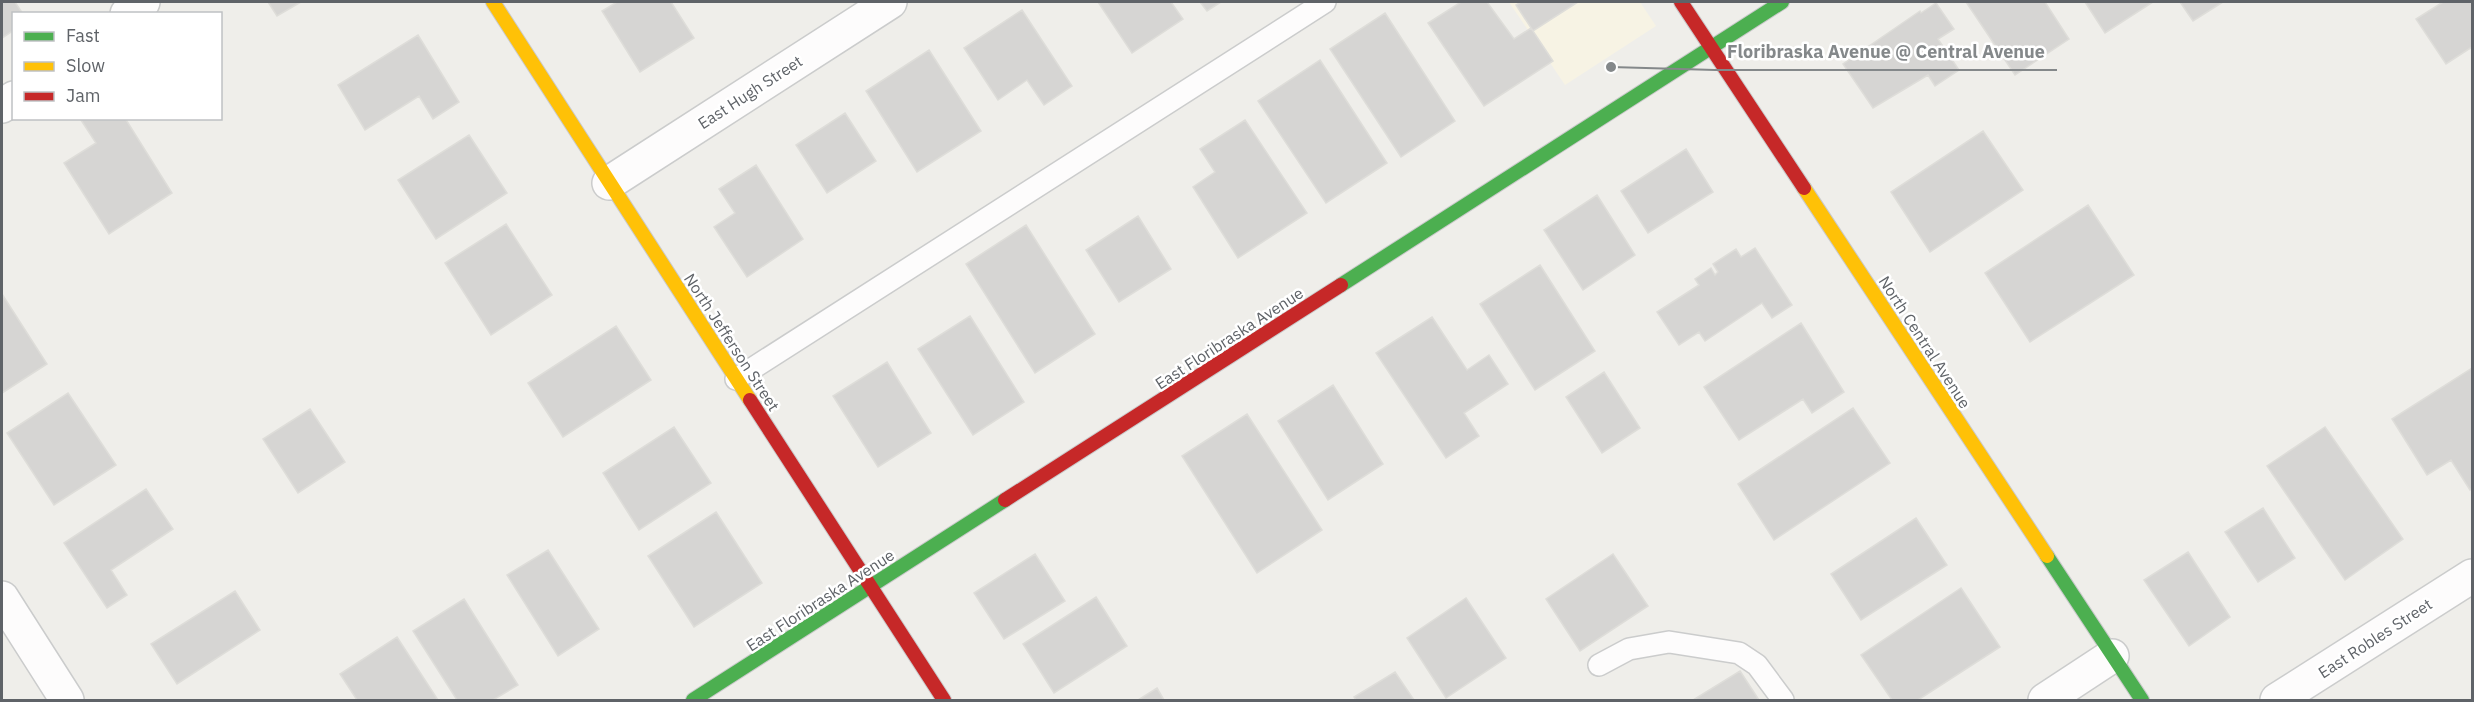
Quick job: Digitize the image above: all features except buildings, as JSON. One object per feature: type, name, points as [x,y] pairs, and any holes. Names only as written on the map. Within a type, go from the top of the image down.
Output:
[{"type":"street","points":[[130,12],[143,2]]},
{"type":"street","name":"North Jefferson Street","points":[[493,2],[944,700]]},
{"type":"street","name":"East Hugh Street","points":[[609,183],[890,2]]},
{"type":"street","name":"North Central Avenue","points":[[1682,2],[2142,700]]},
{"type":"street","name":"East Floribraska Avenue","points":[[693,700],[1782,2]]},
{"type":"street","name":"East Robles Street","points":[[2277,700],[2472,576]]},
{"type":"street","points":[[2,598],[67,700]]},
{"type":"street","points":[[2045,700],[2112,656]]},
{"type":"lane","points":[[736,379],[1325,2]]},
{"type":"lane","points":[[1599,665],[1629,649],[1668,642],[1739,653],[1757,665],[1783,700]]},
{"type":"shaded area","points":[[1509,2],[1640,2],[1656,26],[1565,85]]},
{"type":"traffic: fast","points":[[1341,285],[1782,2]]},
{"type":"traffic: fast","points":[[693,700],[1005,500]]},
{"type":"traffic: fast","points":[[2047,556],[2142,700]]},
{"type":"traffic: slow","points":[[493,2],[750,400]]},
{"type":"traffic: slow","points":[[1804,188],[2047,556]]},
{"type":"traffic: jam","points":[[1681,2],[1804,188]]},
{"type":"traffic: jam","points":[[1005,500],[1341,285]]},
{"type":"traffic: jam","points":[[750,400],[944,700]]},
{"type":"place","name":"Floribraska Avenue @ Central Avenue","points":[[1611,67]]}]
